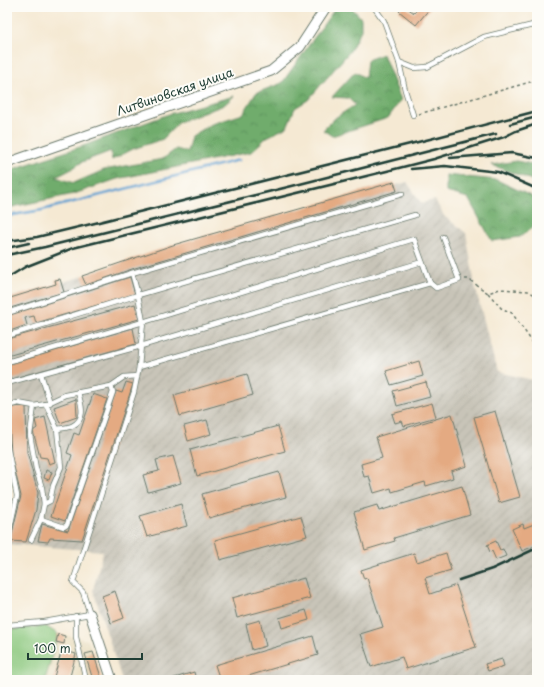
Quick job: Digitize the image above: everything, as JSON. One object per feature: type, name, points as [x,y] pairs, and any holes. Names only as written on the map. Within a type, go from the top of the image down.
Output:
[{"type":"street","name":"Литвиновская улица","points":[[7,163],[271,71],[300,47],[326,7]]},
{"type":"street","points":[[90,614],[112,680]]},
{"type":"lane","points":[[374,7],[384,21],[399,62],[405,90],[413,115]]},
{"type":"lane","points":[[399,62],[414,68],[427,67],[484,37],[537,24]]},
{"type":"lane","points":[[7,313],[132,273],[402,194]]},
{"type":"lane","points":[[7,336],[138,295],[415,215]]},
{"type":"lane","points":[[7,362],[414,239],[430,284],[436,288],[459,280],[443,237]]},
{"type":"lane","points":[[7,383],[141,346],[422,262]]},
{"type":"lane","points":[[7,625],[44,622],[90,614],[82,592],[72,582],[134,392],[139,367],[143,322],[132,273]]},
{"type":"lane","points":[[139,367],[430,284]]},
{"type":"lane","points":[[41,374],[48,404],[57,429],[61,466],[53,486],[50,501],[44,504]]},
{"type":"lane","points":[[7,407],[18,403],[34,406],[48,404],[65,395],[111,386],[124,377],[137,376]]},
{"type":"lane","points":[[41,519],[64,527],[67,525],[112,392],[111,386]]},
{"type":"lane","points":[[57,429],[72,426],[80,420],[82,411],[78,392]]},
{"type":"lane","points":[[31,540],[41,519],[44,504],[42,488],[36,469],[30,435],[34,406]]},
{"type":"lane","points":[[7,445],[17,496],[8,537]]},
{"type":"lane","points":[[42,488],[53,486]]},
{"type":"lane","points":[[76,616],[76,637],[86,680]]},
{"type":"path","points":[[413,115],[537,80]]},
{"type":"path","points":[[459,280],[468,279],[488,292],[501,308],[512,313],[533,343],[537,344]]},
{"type":"path","points":[[488,292],[500,289],[528,291],[537,296]]},
{"type":"shaded area","points":[[407,182],[421,203],[435,200],[444,216],[466,233],[475,286],[497,372],[537,381],[537,673],[517,680],[122,680],[93,590],[103,551],[7,544],[7,525],[18,492],[7,433],[7,299],[173,249]]},
{"type":"shaded area","points":[[58,634],[88,640],[102,680],[45,680]]},
{"type":"green space","points":[[336,7],[351,7],[361,18],[361,30],[350,51],[308,100],[295,108],[287,127],[267,137],[251,152],[117,179],[74,194],[7,208],[7,171],[83,146],[169,114],[234,96],[224,105],[179,122],[163,139],[133,149],[112,160],[111,151],[82,162],[56,177],[74,183],[104,170],[163,159],[176,149],[187,152],[191,136],[209,125],[243,114],[256,93],[282,83]]},
{"type":"green space","points":[[383,54],[401,100],[388,118],[332,136],[323,130],[335,118],[355,105],[348,98],[332,97],[355,72],[365,78],[367,60]]},
{"type":"green space","points":[[516,161],[537,165],[537,182],[492,165]]},
{"type":"green space","points":[[446,175],[497,180],[537,199],[537,224],[520,237],[492,241],[468,198],[446,192]]},
{"type":"green space","points":[[45,626],[58,634],[45,680],[7,680],[7,630]]},
{"type":"building","points":[[402,7],[406,7],[414,13],[419,7],[431,7],[416,25],[399,11]]},
{"type":"building","points":[[394,182],[397,191],[135,268],[86,285],[82,276],[173,245]]},
{"type":"building","points":[[130,277],[135,294],[36,323],[34,316],[25,318],[27,325],[7,332],[7,316]]},
{"type":"building","points":[[60,279],[64,292],[7,309],[7,299],[56,284],[55,280]]},
{"type":"building","points":[[135,304],[139,319],[7,356],[7,339]]},
{"type":"building","points":[[133,328],[136,344],[7,380],[7,365]]},
{"type":"building","points":[[419,361],[423,376],[391,385],[386,371]]},
{"type":"building","points":[[247,374],[253,395],[180,416],[174,395]]},
{"type":"building","points":[[126,382],[133,384],[82,540],[50,538],[48,542],[38,541],[42,524],[68,531],[116,391],[122,393]]},
{"type":"building","points":[[426,382],[430,397],[397,406],[393,391]]},
{"type":"building","points":[[93,394],[107,399],[65,521],[51,516],[72,455],[67,453],[74,433],[79,435]]},
{"type":"building","points":[[76,399],[77,417],[60,423],[54,407]]},
{"type":"building","points":[[432,403],[436,417],[404,426],[402,421],[395,423],[392,414]]},
{"type":"building","points":[[26,406],[27,452],[38,493],[36,510],[26,542],[10,541],[21,496],[11,454],[9,418],[11,407]]},
{"type":"building","points":[[495,411],[520,497],[499,503],[474,417]]},
{"type":"building","points":[[452,414],[467,466],[451,471],[453,478],[426,486],[425,482],[392,492],[391,488],[374,493],[369,476],[364,477],[361,464],[382,458],[376,437]]},
{"type":"building","points":[[45,417],[55,462],[49,464],[47,458],[40,457],[33,431],[37,428],[35,420]]},
{"type":"building","points":[[207,420],[211,434],[188,441],[184,426]]},
{"type":"building","points":[[278,426],[285,451],[197,476],[190,450]]},
{"type":"building","points":[[173,456],[181,483],[148,492],[143,475],[159,471],[156,460]]},
{"type":"building","points":[[46,470],[52,472],[49,480],[44,478]]},
{"type":"building","points":[[279,472],[286,497],[209,518],[202,494]]},
{"type":"building","points":[[462,486],[470,515],[394,538],[395,541],[365,550],[354,512],[377,505],[379,511]]},
{"type":"building","points":[[181,504],[187,526],[147,537],[140,516]]},
{"type":"building","points":[[301,516],[307,536],[220,560],[215,540]]},
{"type":"building","points":[[523,524],[524,528],[534,524],[537,531],[537,545],[522,551],[512,529]]},
{"type":"building","points":[[496,541],[500,550],[503,549],[506,556],[496,560],[492,551],[490,552],[487,545]]},
{"type":"building","points":[[414,553],[417,562],[446,553],[451,570],[425,578],[430,594],[456,585],[476,647],[406,669],[402,657],[371,667],[360,634],[383,627],[367,578],[364,579],[361,570]]},
{"type":"building","points":[[304,578],[310,598],[237,618],[232,598]]},
{"type":"building","points":[[115,591],[124,618],[111,623],[102,596]]},
{"type":"building","points":[[306,610],[309,620],[282,628],[279,618]]},
{"type":"building","points":[[260,620],[266,646],[252,650],[246,624]]},
{"type":"building","points":[[58,634],[65,636],[64,644],[56,642]]},
{"type":"building","points":[[313,636],[318,655],[235,680],[220,680],[215,665]]},
{"type":"building","points":[[62,650],[76,654],[69,680],[53,680]]},
{"type":"building","points":[[93,652],[102,680],[93,680],[85,654]]},
{"type":"building","points":[[502,659],[504,666],[488,671],[485,664]]},
{"type":"building","points":[[194,672],[196,680],[168,680]]},
{"type":"waterway","points":[[7,216],[42,210],[239,160]]},
{"type":"railway","points":[[7,241],[37,237],[87,225],[537,111]]},
{"type":"railway","points":[[510,124],[537,117]]},
{"type":"railway","points":[[7,278],[25,267],[73,248],[434,159],[504,137],[537,124]]},
{"type":"railway","points":[[7,255],[292,186],[496,134]]},
{"type":"railway","points":[[450,158],[512,153],[537,158]]},
{"type":"railway","points":[[411,169],[445,166],[498,172],[537,189]]},
{"type":"railway","points":[[7,248],[29,243]]},
{"type":"railway","points":[[459,580],[492,569],[537,548]]}]
